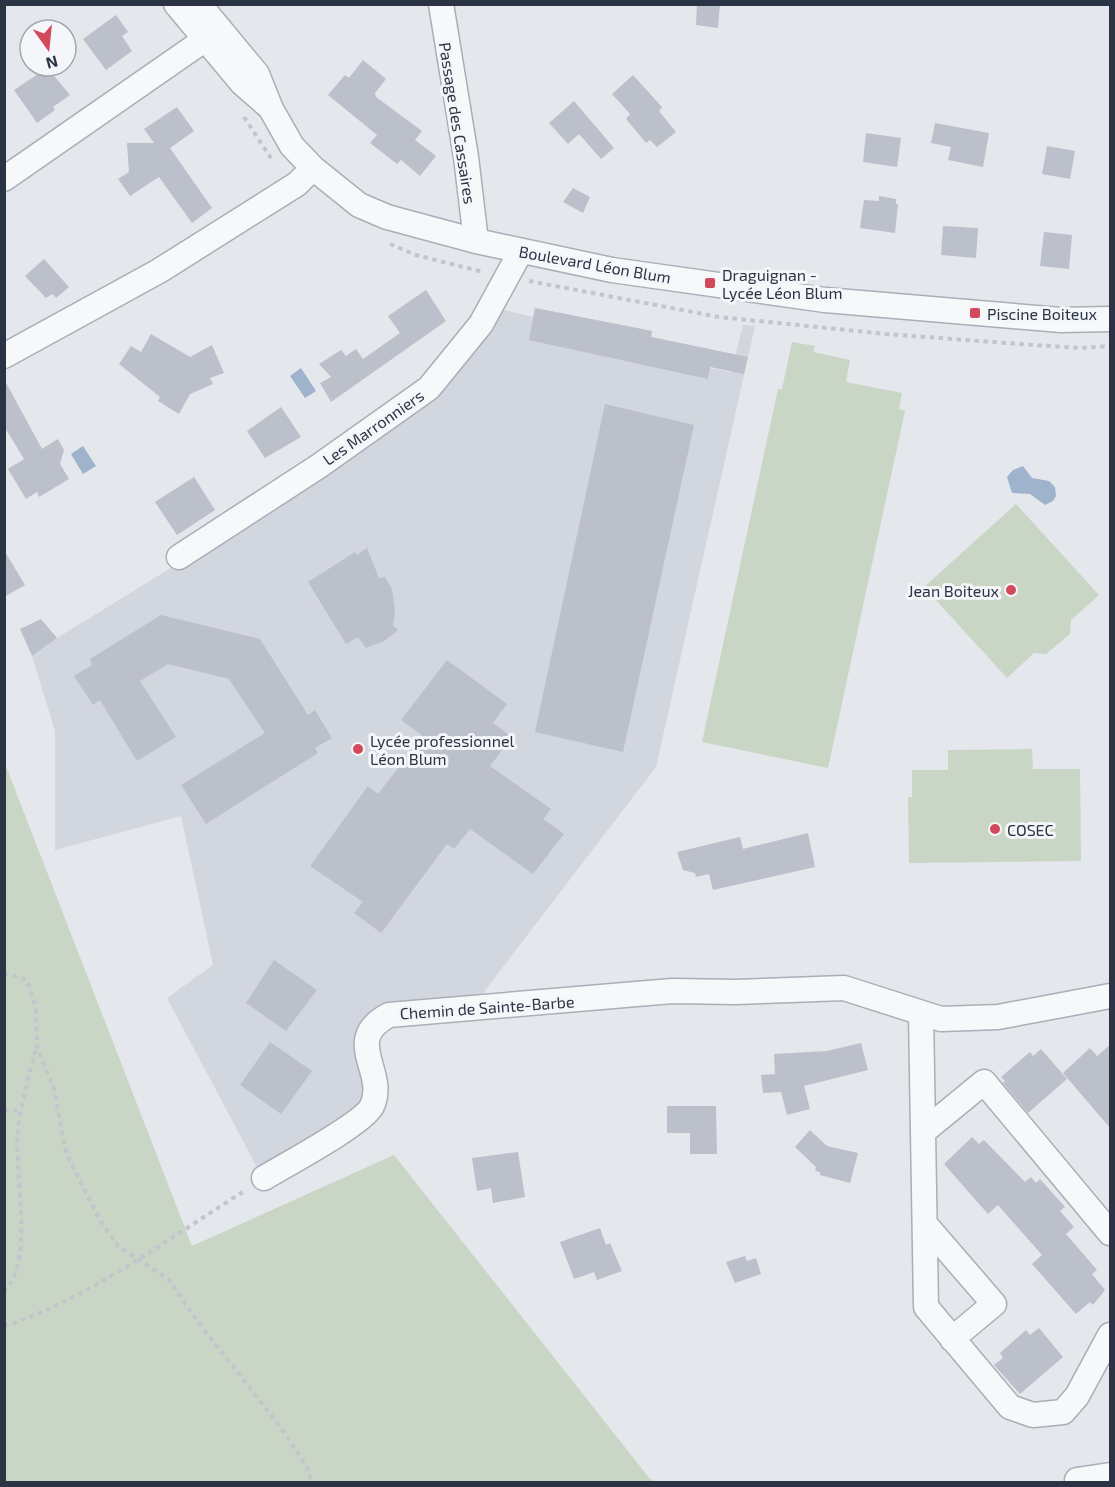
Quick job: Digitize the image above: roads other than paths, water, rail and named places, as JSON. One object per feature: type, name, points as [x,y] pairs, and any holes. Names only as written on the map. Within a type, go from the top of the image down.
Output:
[{"type":"street","name":"Boulevard Léon Blum","points":[[176,4],[257,74],[271,109],[292,146],[313,168],[359,205],[387,217],[476,241],[612,270],[825,300],[1061,320],[1110,319]]},
{"type":"street","name":"Boulevard Léon Blum","points":[[199,4],[213,34]]},
{"type":"street","name":"Passage des Cassaires","points":[[441,4],[466,157],[476,241]]},
{"type":"street","points":[[4,179],[213,34]]},
{"type":"street","points":[[4,356],[159,271],[297,184],[313,168]]},
{"type":"street","name":"Les Marronniers","points":[[179,557],[319,466],[429,388],[481,324],[521,251]]},
{"type":"street","name":"Chemin de Sainte-Barbe","points":[[264,1178],[358,1120],[372,1105],[374,1086],[366,1036],[374,1023],[389,1015],[672,991],[747,992],[844,988],[941,1019],[998,1017],[1110,996]]},
{"type":"street","points":[[921,1013],[926,1307],[1010,1407],[1033,1415],[1063,1412],[1104,1364],[1110,1335]]},
{"type":"street","points":[[923,1132],[984,1082],[1110,1233]]},
{"type":"street","points":[[925,1224],[994,1304],[952,1339]]},
{"type":"street","points":[[1077,1480],[1110,1475]]},
{"type":"water","points":[[301,368],[316,391],[305,398],[290,376]]},
{"type":"water","points":[[83,446],[96,466],[83,474],[71,454]]},
{"type":"water","points":[[1023,466],[1032,478],[1049,481],[1055,487],[1056,496],[1053,501],[1045,505],[1030,494],[1012,493],[1007,477],[1013,470]]},
{"type":"place","name":"Draguignan - Lycée Léon Blum","points":[[710,283]]},
{"type":"place","name":"Piscine Boiteux","points":[[975,313]]},
{"type":"place","name":"Jean Boiteux","points":[[1011,590]]},
{"type":"place","name":"Lycée professionnel Léon Blum","points":[[358,749]]},
{"type":"place","name":"COSEC","points":[[995,829]]}]
